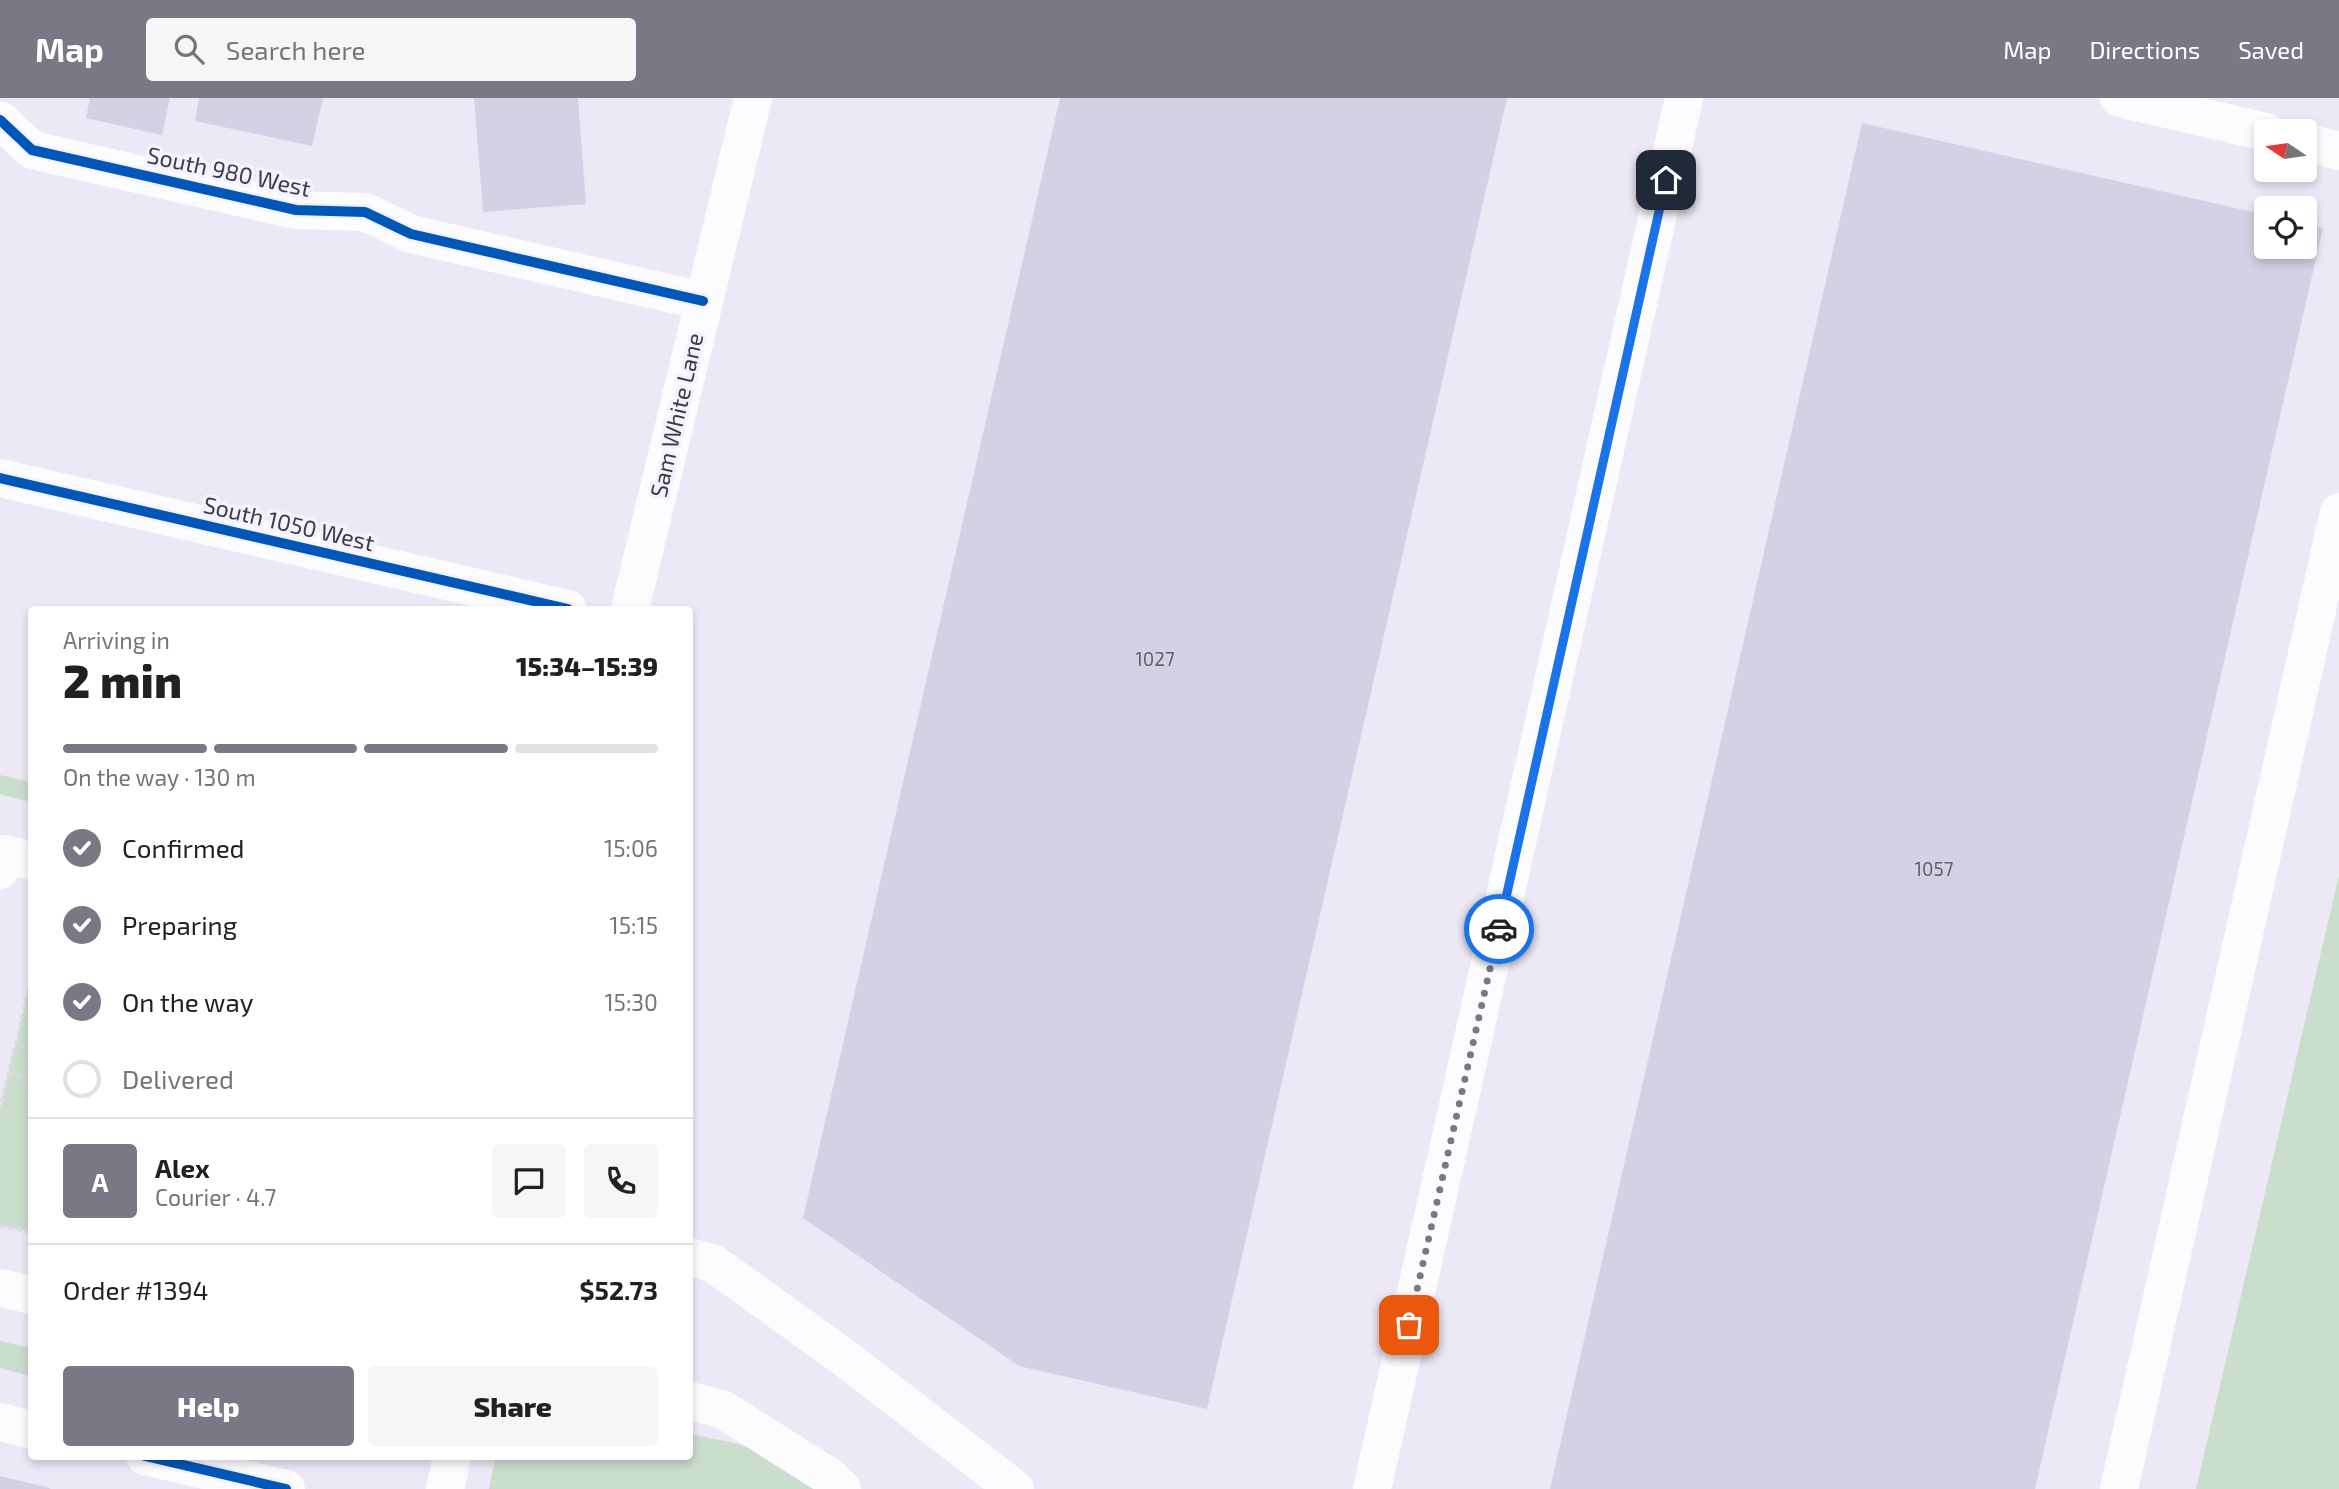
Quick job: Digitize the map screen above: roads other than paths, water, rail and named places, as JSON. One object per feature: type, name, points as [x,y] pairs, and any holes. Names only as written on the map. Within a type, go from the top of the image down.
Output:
[{"type":"street","name":"Sam White Lane","points":[[631,606],[753,98]]},
{"type":"street","points":[[1372,1489],[1684,98]]},
{"type":"street","points":[[2119,98],[2254,129]]},
{"type":"street","name":"South 980 West","points":[[0,120],[32,150],[296,210],[365,212],[411,234],[703,301]]},
{"type":"street","points":[[2317,145],[2339,151]]},
{"type":"street","name":"South 1050 West","points":[[0,478],[555,606]]},
{"type":"street","points":[[2119,1489],[2339,512]]},
{"type":"street","points":[[0,870],[4,854],[28,859]]},
{"type":"street","points":[[693,1258],[714,1264],[842,1356],[1015,1489]]},
{"type":"street","points":[[0,1288],[28,1294]]},
{"type":"street","points":[[693,1402],[722,1409],[830,1477],[842,1489]]},
{"type":"street","points":[[0,1422],[28,1429]]},
{"type":"street","points":[[445,1489],[451,1460]]},
{"type":"street","points":[[151,1468],[286,1489]]}]
